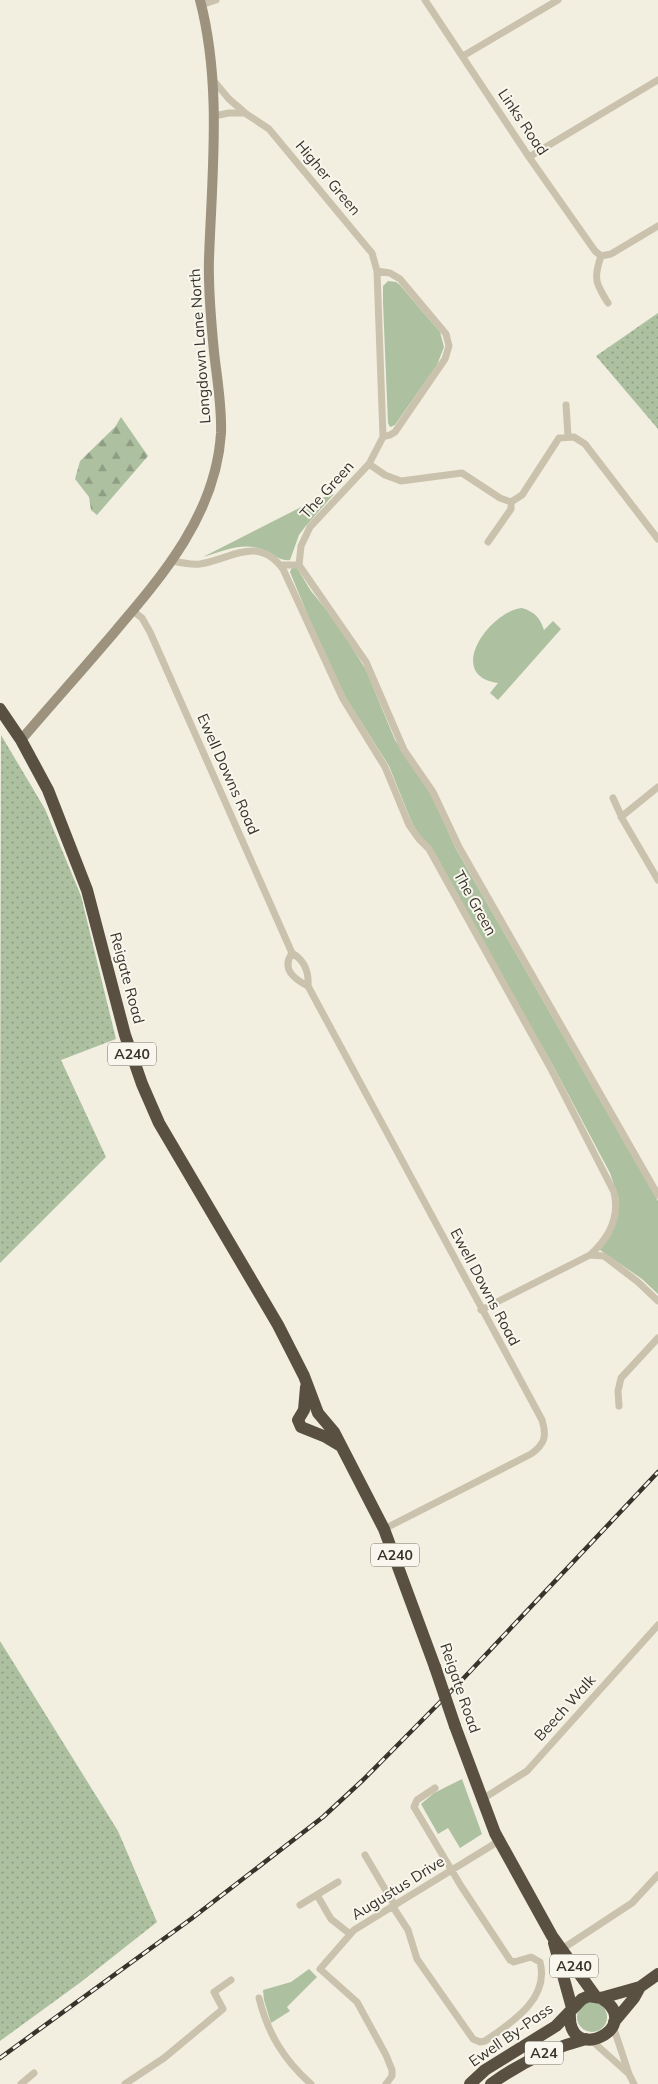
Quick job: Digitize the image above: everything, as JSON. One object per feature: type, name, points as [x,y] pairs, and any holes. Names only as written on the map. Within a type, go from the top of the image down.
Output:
[{"type":"highway","name":"Reigate Road","points":[[0,709],[21,740],[48,790],[87,890],[125,1035],[142,1084],[159,1123],[264,1299],[306,1382],[319,1415],[334,1432],[384,1529],[455,1726],[499,1840],[552,1936],[599,1997]]},
{"type":"highway","points":[[306,1382],[304,1410],[299,1416],[299,1424],[304,1430],[311,1431],[343,1448]]},
{"type":"highway","points":[[304,1410],[312,1409],[319,1415],[318,1427],[311,1431]]},
{"type":"highway","name":"Reigate Road","points":[[552,1936],[571,2010]]},
{"type":"highway","name":"Ewell By-Pass","points":[[470,2084],[485,2070],[556,2026],[582,1999],[640,1987],[658,1974]]},
{"type":"highway","name":"Ewell By-Pass","points":[[491,2084],[521,2064],[551,2050],[598,2039],[607,2035],[640,1987]]},
{"type":"highway","points":[[599,1997],[613,2011],[614,2024]]},
{"type":"highway","name":"Ewell By-Pass","points":[[571,2010],[570,2020],[572,2027],[576,2033],[588,2040]]},
{"type":"street","name":"Longdown Lane North","points":[[21,740],[133,611],[173,561],[205,502],[216,466],[220,433],[220,399],[210,308],[209,270],[214,116],[213,80],[200,2],[216,0]]},
{"type":"street","name":"Links Road","points":[[425,0],[529,157],[597,254],[601,256]]},
{"type":"street","points":[[463,56],[558,0]]},
{"type":"street","name":"Higher Green","points":[[213,80],[244,113],[269,129],[372,253],[378,271],[383,437],[369,464]]},
{"type":"street","points":[[529,157],[658,80]]},
{"type":"street","points":[[214,116],[244,113]]},
{"type":"street","points":[[608,304],[597,286],[596,279],[601,256],[611,254],[658,226]]},
{"type":"street","name":"Higher Green","points":[[378,271],[390,273],[400,279],[446,334],[449,346],[445,359],[395,432],[390,436],[383,437]]},
{"type":"street","points":[[566,405],[568,436]]},
{"type":"street","points":[[511,502],[522,495],[559,438],[568,436],[578,438],[585,444],[658,539]]},
{"type":"street","points":[[369,464],[385,475],[401,481],[462,472],[500,498],[511,502]]},
{"type":"street","name":"The Green","points":[[369,464],[310,527],[301,546],[298,565],[366,662],[404,750],[433,792],[459,847],[658,1194]]},
{"type":"street","points":[[488,542],[511,509],[511,502]]},
{"type":"street","points":[[173,561],[202,564],[243,551],[263,554],[280,565],[298,565]]},
{"type":"street","name":"The Green","points":[[280,565],[286,574],[343,700],[386,767],[409,825],[429,850],[551,1068],[611,1185],[617,1204],[616,1213],[606,1237],[590,1255],[481,1310]]},
{"type":"street","name":"Ewell Downs Road","points":[[133,611],[142,618],[150,632],[292,954],[300,958],[305,966],[308,986],[542,1420],[545,1439],[540,1447],[531,1454],[384,1529]]},
{"type":"street","points":[[621,817],[658,787]]},
{"type":"street","points":[[613,798],[621,817],[658,880]]},
{"type":"street","name":"Ewell Downs Road","points":[[292,954],[288,959],[288,970],[294,978],[308,986]]},
{"type":"street","points":[[590,1255],[604,1256],[638,1282],[658,1301]]},
{"type":"street","points":[[619,1406],[618,1391],[621,1378],[658,1338]]},
{"type":"street","name":"Beech Walk","points":[[484,1798],[523,1774],[532,1766],[658,1625]]},
{"type":"street","points":[[365,1855],[408,1930],[417,1959],[473,2040],[485,2041],[517,2018],[529,2006],[541,1982],[540,1962],[531,1957],[519,1961],[510,1960],[414,1807],[416,1800],[436,1788]]},
{"type":"street","name":"Augustus Drive","points":[[386,2084],[392,2076],[392,2070],[386,2055],[357,2002],[320,1969],[350,1934],[499,1840]]},
{"type":"street","points":[[562,1948],[632,1903],[658,1875]]},
{"type":"street","points":[[300,1905],[338,1882]]},
{"type":"street","points":[[317,1895],[332,1919],[350,1934]]},
{"type":"street","points":[[125,2084],[164,2058],[222,2009],[214,1992],[231,1980]]},
{"type":"street","points":[[259,1998],[266,2020],[276,2041],[294,2069],[311,2084]]},
{"type":"street","points":[[614,2024],[629,2074],[634,2084]]},
{"type":"street","points":[[588,2040],[629,2074]]},
{"type":"street","points":[[22,2084],[34,2072]]},
{"type":"green space","points":[[388,281],[396,282],[400,285],[440,332],[444,347],[437,365],[395,425],[390,427],[388,423],[383,303],[383,286]]},
{"type":"green space","points":[[658,313],[658,429],[596,356]]},
{"type":"green space","points":[[121,417],[148,456],[97,515],[91,510],[89,497],[75,479],[80,461],[115,427]]},
{"type":"green space","points":[[334,494],[299,535],[290,560],[278,558],[262,549],[251,547],[230,549],[203,557],[313,501]]},
{"type":"green space","points":[[292,567],[297,568],[311,591],[337,623],[366,670],[395,740],[431,793],[456,849],[658,1201],[658,1294],[642,1279],[600,1250],[619,1200],[610,1173],[550,1060],[412,823],[389,766],[346,698],[318,640],[290,572]]},
{"type":"green space","points":[[522,608],[536,616],[544,630],[553,621],[561,629],[498,700],[490,693],[498,683],[482,678],[474,668],[473,657],[486,631],[497,620],[510,612]]},
{"type":"green space","points":[[1,735],[45,809],[81,896],[116,1039],[61,1060],[106,1157],[0,1263]]},
{"type":"green space","points":[[0,1641],[118,1831],[157,1922],[81,1982],[0,2041]]},
{"type":"green space","points":[[462,1779],[482,1834],[460,1848],[448,1828],[438,1834],[421,1804],[434,1793]]},
{"type":"green space","points":[[309,1969],[317,1977],[287,2007],[290,2011],[271,2023],[263,1990],[291,1982]]},
{"type":"green space","points":[[592,2002],[603,2006],[607,2017],[603,2028],[592,2032],[581,2028],[577,2017],[581,2006]]},
{"type":"railway","points":[[0,2058],[191,1919],[323,1817],[363,1780],[460,1682],[658,1472]]}]
